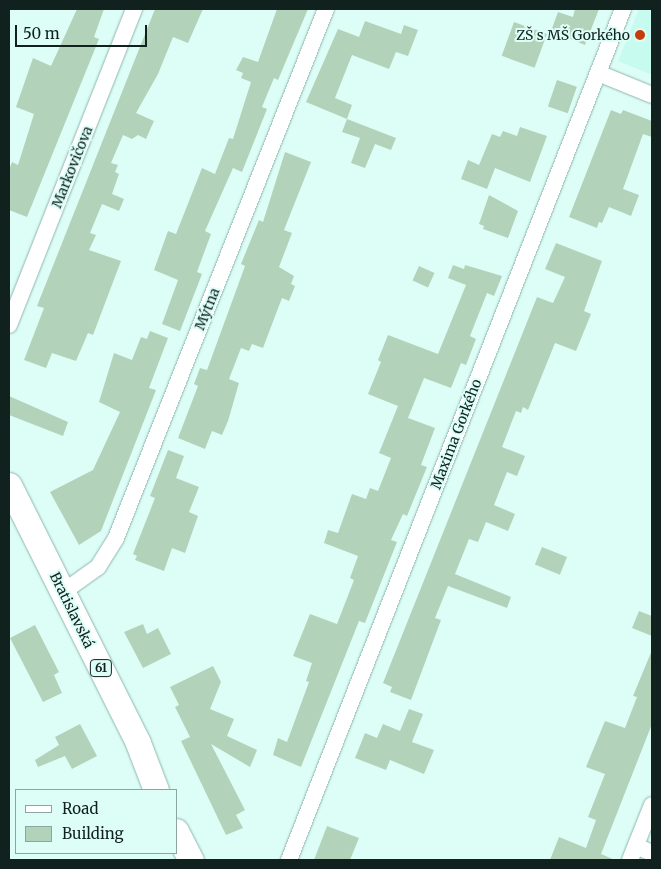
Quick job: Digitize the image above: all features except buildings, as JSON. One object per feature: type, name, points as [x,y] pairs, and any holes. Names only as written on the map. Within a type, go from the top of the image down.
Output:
[{"type":"main road","name":"Bratislavská","points":[[9,485],[138,743],[156,789]]},
{"type":"main road","points":[[178,835],[191,860]]},
{"type":"street","name":"Markovičova","points":[[9,325],[134,9]]},
{"type":"street","name":"Mýtna","points":[[64,592],[98,567],[116,538],[326,9]]},
{"type":"street","name":"Maxima Gorkého","points":[[288,859],[623,9]]},
{"type":"street","points":[[598,73],[652,95]]},
{"type":"street","points":[[652,805],[633,853],[652,853]]},
{"type":"shaded area","name":"ZŠ s MŠ Gorkého","points":[[639,9],[652,9],[652,75],[618,61]]},
{"type":"place","name":"ZŠ s MŠ Gorkého","points":[[640,35]]}]
